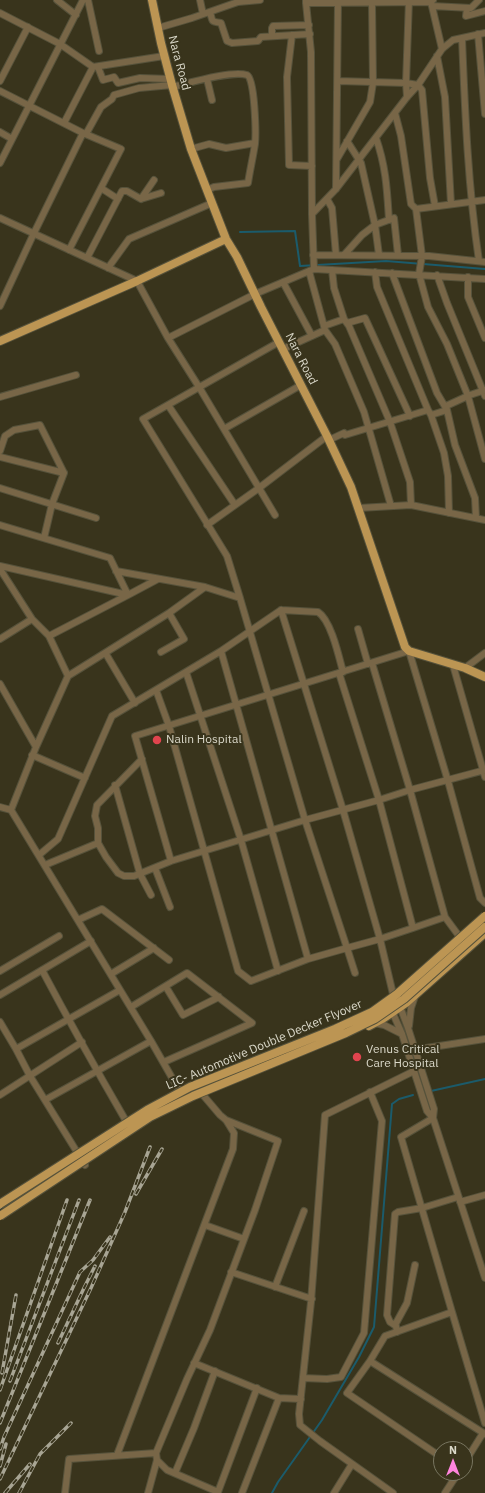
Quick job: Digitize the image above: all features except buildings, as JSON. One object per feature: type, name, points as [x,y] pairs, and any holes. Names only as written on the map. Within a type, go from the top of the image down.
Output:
[{"type":"main road","name":"Nara Road","points":[[152,0],[171,84],[206,190],[226,239],[328,438],[351,487],[405,647],[409,652]]},
{"type":"main road","points":[[0,341],[137,281],[226,239]]},
{"type":"main road","points":[[409,652],[465,668],[485,677]]},
{"type":"main road","points":[[0,1201],[146,1108],[179,1090],[326,1030],[359,1015],[385,1000],[485,914]]},
{"type":"main road","name":"LIC- Automotive Double Decker Flyover","points":[[0,1204],[147,1110],[190,1087],[335,1029],[372,1012],[397,994],[485,914]]},
{"type":"main road","name":"LIC- Automotive Double Decker Flyover","points":[[0,1216],[150,1117],[193,1096],[346,1033],[379,1017],[404,999],[485,927]]},
{"type":"main road","points":[[0,1220],[152,1120],[203,1095],[375,1023],[397,1009],[416,994],[485,933]]},
{"type":"street","points":[[57,0],[76,15]]},
{"type":"street","points":[[0,163],[83,0]]},
{"type":"street","points":[[88,0],[99,51]]},
{"type":"street","points":[[200,0],[212,21],[214,23],[222,23],[227,41],[229,42],[258,41],[262,37],[310,34]]},
{"type":"street","points":[[158,28],[207,13],[238,1],[260,0]]},
{"type":"street","points":[[390,506],[369,428],[335,344],[325,328],[312,270],[311,52],[306,1],[409,1],[471,8],[479,0]]},
{"type":"street","points":[[336,189],[338,1]]},
{"type":"street","points":[[407,97],[406,83],[409,1]]},
{"type":"street","points":[[337,159],[370,102],[373,83],[372,2]]},
{"type":"street","points":[[432,3],[442,49]]},
{"type":"street","points":[[467,8],[466,16],[485,11]]},
{"type":"street","points":[[0,13],[60,44],[96,67],[103,80],[114,77],[118,83],[140,78],[171,84]]},
{"type":"street","points":[[272,36],[273,26],[309,25]]},
{"type":"street","points":[[0,81],[28,27]]},
{"type":"street","points":[[312,214],[336,189],[360,159],[407,97],[418,85],[442,49],[453,40],[485,33]]},
{"type":"street","points":[[478,34],[485,114]]},
{"type":"street","points":[[292,35],[287,77],[289,165],[312,166]]},
{"type":"street","points":[[313,256],[398,255],[482,262],[472,201],[465,109],[462,38]]},
{"type":"street","points":[[96,67],[164,56]]},
{"type":"street","points":[[437,56],[445,97],[451,204]]},
{"type":"street","points":[[64,123],[96,67]]},
{"type":"street","points":[[0,306],[34,233],[85,134],[101,107],[112,99],[114,95],[139,88],[207,79],[228,74],[246,75],[250,77],[253,88],[255,143],[248,183],[214,187],[206,190]]},
{"type":"street","points":[[207,79],[212,100]]},
{"type":"street","points":[[338,81],[406,83],[418,85],[422,90],[430,178],[435,206]]},
{"type":"street","points":[[0,91],[85,134],[121,149],[69,250]]},
{"type":"street","points":[[395,113],[401,136],[411,204],[416,208],[422,256],[419,274],[428,307],[447,344],[468,396],[485,459]]},
{"type":"street","points":[[0,132],[12,139]]},
{"type":"street","points":[[376,138],[383,158],[386,174],[390,220]]},
{"type":"street","points":[[347,141],[360,159],[375,224],[379,255]]},
{"type":"street","points":[[192,149],[209,144],[226,148],[255,143]]},
{"type":"street","points":[[142,199],[154,180]]},
{"type":"street","points":[[101,188],[118,199]]},
{"type":"street","points":[[87,258],[118,199],[124,191],[142,199],[161,193]]},
{"type":"street","points":[[327,199],[332,208],[336,255]]},
{"type":"street","points":[[416,208],[485,200]]},
{"type":"street","points":[[108,268],[129,239],[212,203]]},
{"type":"street","points":[[0,218],[137,281],[168,338],[275,515]]},
{"type":"street","points":[[344,255],[362,235],[375,224],[394,218],[398,255]]},
{"type":"street","points":[[168,338],[255,294],[312,270],[419,274],[485,279]]},
{"type":"street","points":[[332,270],[334,288],[346,321],[390,422],[410,482],[411,505]]},
{"type":"street","points":[[376,272],[377,287],[429,412],[444,453],[448,476],[449,513]]},
{"type":"street","points":[[392,273],[437,393],[447,410],[455,445],[475,498],[476,518]]},
{"type":"street","points":[[438,275],[447,303],[485,392],[468,396],[446,406],[447,410]]},
{"type":"street","points":[[468,277],[468,298],[485,338]]},
{"type":"street","points":[[283,282],[312,336]]},
{"type":"street","points":[[355,973],[305,820],[227,556],[142,419],[199,387],[281,346],[312,336],[325,328],[346,321],[365,318],[410,416]]},
{"type":"street","points":[[0,397],[76,375]]},
{"type":"street","points":[[224,429],[301,385]]},
{"type":"street","points":[[168,405],[235,505]]},
{"type":"street","points":[[207,525],[328,438],[344,433],[345,435],[410,416],[447,410]]},
{"type":"street","points":[[0,451],[5,436],[14,430],[40,425],[64,473],[52,504],[44,538]]},
{"type":"street","points":[[0,457],[64,473]]},
{"type":"street","points":[[0,488],[96,518]]},
{"type":"street","points":[[359,508],[411,505],[485,520]]},
{"type":"street","points":[[0,525],[110,558],[128,595]]},
{"type":"street","points":[[0,568],[128,595]]},
{"type":"street","points":[[0,568],[32,619],[49,636],[68,676]]},
{"type":"street","points":[[116,571],[205,587],[240,598]]},
{"type":"street","points":[[49,636],[158,579]]},
{"type":"street","points":[[11,810],[32,755],[68,676],[106,654],[169,613],[205,587]]},
{"type":"street","points":[[281,610],[343,810],[380,939],[402,1034],[427,1111],[433,1118],[485,1278]]},
{"type":"street","points":[[39,855],[58,839],[112,716],[221,651],[281,610],[318,612],[321,614],[329,628],[379,800],[413,928]]},
{"type":"street","points":[[161,652],[184,639],[169,613]]},
{"type":"street","points":[[0,639],[32,619]]},
{"type":"street","points":[[358,629],[410,790],[445,917],[459,936]]},
{"type":"street","points":[[221,651],[273,830],[308,959]]},
{"type":"street","points":[[171,861],[135,736],[409,652],[448,781],[480,898],[485,904]]},
{"type":"street","points":[[465,668],[485,653]]},
{"type":"street","points":[[106,654],[135,703]]},
{"type":"street","points":[[453,665],[485,777]]},
{"type":"street","points":[[186,672],[241,840],[278,971]]},
{"type":"street","points":[[0,684],[36,747]]},
{"type":"street","points":[[156,690],[169,726],[238,971],[250,981],[308,959],[380,939],[445,917]]},
{"type":"street","points":[[32,755],[85,778]]},
{"type":"street","points":[[142,759],[97,805],[95,816],[98,828],[98,842],[118,873],[124,876],[134,876],[171,861],[305,820],[484,770]]},
{"type":"street","points":[[115,785],[140,874],[152,895]]},
{"type":"street","points":[[1,807],[11,810],[151,1040],[179,1090]]},
{"type":"street","points":[[45,865],[98,842]]},
{"type":"street","points":[[155,868],[170,907]]},
{"type":"street","points":[[78,920],[102,909],[169,960]]},
{"type":"street","points":[[0,971],[59,936]]},
{"type":"street","points":[[0,995],[91,941]]},
{"type":"street","points":[[111,974],[154,948]]},
{"type":"street","points":[[42,970],[126,1121]]},
{"type":"street","points":[[131,1007],[187,973],[252,1023],[164,1062]]},
{"type":"street","points":[[166,987],[183,1015],[219,997]]},
{"type":"street","points":[[16,1049],[120,990]]},
{"type":"street","points":[[408,1028],[411,1008],[416,994]]},
{"type":"street","points":[[385,1000],[397,1009],[408,1028],[434,1109],[433,1118]]},
{"type":"street","points":[[0,1022],[30,1076],[84,1164]]},
{"type":"street","points":[[375,1023],[384,1025],[402,1034]]},
{"type":"street","points":[[407,1050],[416,1050],[485,1039]]},
{"type":"street","points":[[45,1100],[151,1040]]},
{"type":"street","points":[[0,1095],[82,1042]]},
{"type":"street","points":[[393,1493],[300,1425],[299,1414],[312,1299],[325,1115],[414,1071]]},
{"type":"street","points":[[341,1378],[364,1333],[382,1121],[370,1092]]},
{"type":"street","points":[[148,1493],[156,1456],[194,1363],[210,1330],[278,1141],[226,1120],[203,1095]]},
{"type":"street","points":[[433,1118],[401,1137],[485,1424]]},
{"type":"street","points":[[117,1455],[233,1149],[234,1133],[226,1120]]},
{"type":"street","points":[[397,1332],[395,1325],[390,1322],[387,1315],[395,1214],[398,1212],[459,1199],[485,1195]]},
{"type":"street","points":[[275,1287],[304,1211]]},
{"type":"street","points":[[205,1225],[244,1239]]},
{"type":"street","points":[[395,1325],[407,1304],[415,1265]]},
{"type":"street","points":[[231,1272],[312,1299]]},
{"type":"street","points":[[433,1452],[347,1393],[370,1361],[384,1336],[452,1312]]},
{"type":"street","points":[[370,1361],[484,1434],[473,1450]]},
{"type":"street","points":[[194,1363],[279,1398],[301,1399]]},
{"type":"street","points":[[175,1473],[194,1428],[215,1371]]},
{"type":"street","points":[[303,1378],[341,1378],[354,1383]]},
{"type":"street","points":[[156,1456],[167,1470],[220,1492],[256,1388]]},
{"type":"street","points":[[242,1493],[279,1398]]},
{"type":"street","points":[[65,1493],[69,1459],[117,1455],[156,1456]]},
{"type":"street","points":[[334,1493],[352,1464]]},
{"type":"street","points":[[446,1493],[453,1481]]},
{"type":"waterway","points":[[240,232],[295,231],[300,266],[386,261],[485,269]]},
{"type":"waterway","points":[[431,1091],[485,1079]]},
{"type":"waterway","points":[[272,1493],[278,1482],[322,1420],[359,1357],[374,1327],[392,1104],[399,1099],[413,1095]]},
{"type":"railway","points":[[0,1207],[151,1110],[218,1079],[361,1021],[394,999],[410,986],[485,918]]},
{"type":"railway","points":[[0,1479],[91,1288],[125,1212],[150,1147]]},
{"type":"railway","points":[[136,1194],[162,1149]]},
{"type":"railway","points":[[0,1390],[67,1200]]},
{"type":"railway","points":[[10,1381],[79,1200]]},
{"type":"railway","points":[[0,1423],[90,1200]]},
{"type":"railway","points":[[0,1449],[4,1437],[80,1272],[93,1260],[110,1237]]},
{"type":"railway","points":[[58,1343],[95,1266]]},
{"type":"railway","points":[[2,1373],[16,1295]]},
{"type":"railway","points":[[19,1493],[40,1454],[71,1423]]},
{"type":"railway","points":[[0,1466],[6,1444]]},
{"type":"railway","points":[[5,1493],[30,1464]]},
{"type":"place","name":"Nalin Hospital","points":[[157,740]]},
{"type":"place","name":"Venus Critical Care Hospital","points":[[357,1057]]}]
